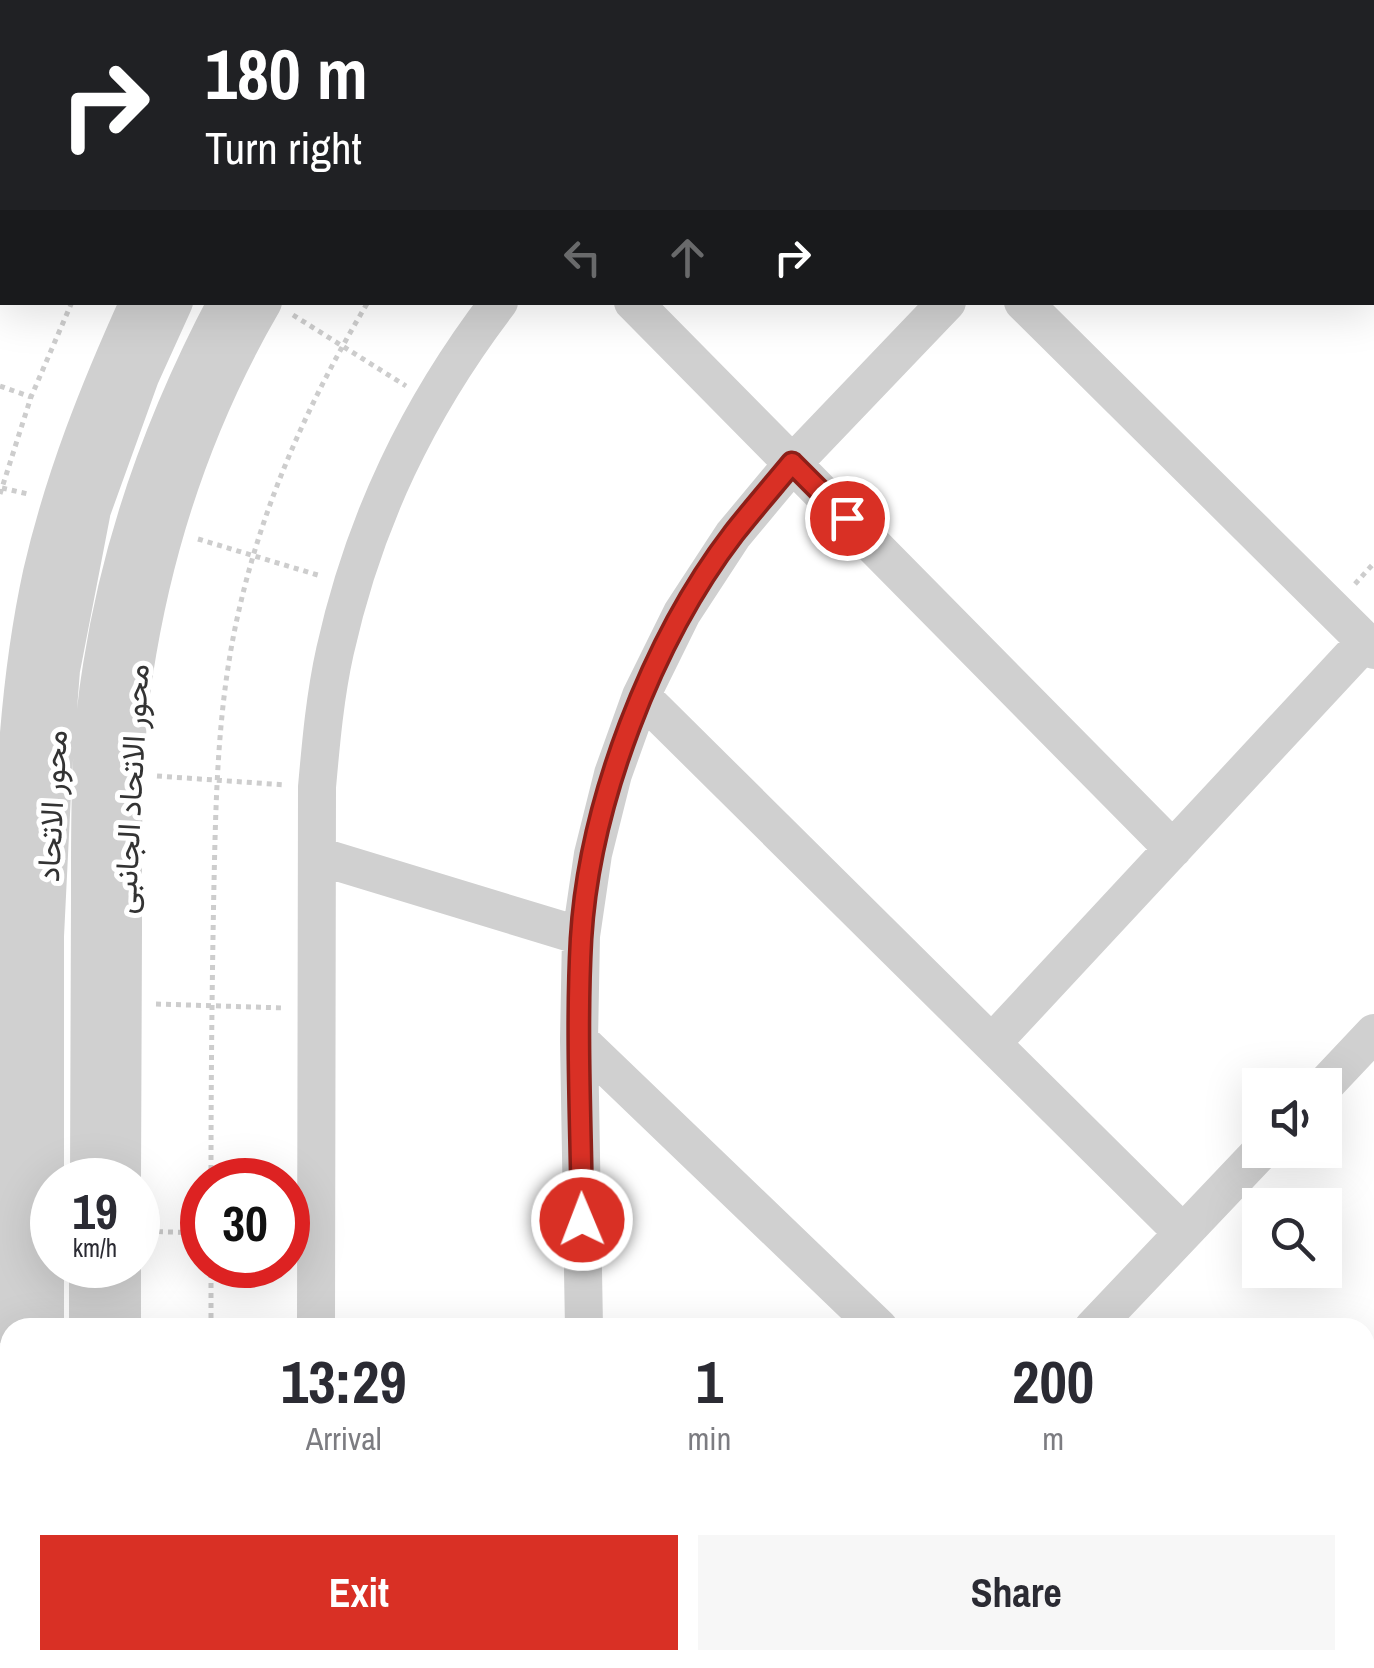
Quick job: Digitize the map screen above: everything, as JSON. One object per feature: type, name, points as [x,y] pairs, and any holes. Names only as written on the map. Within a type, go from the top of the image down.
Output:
[{"type":"street","points":[[12,1318],[15,779],[29,645],[42,573],[66,485],[83,433],[139,305]]},
{"type":"street","name":"محور الاتحاد","points":[[45,1318],[45,936],[61,670],[92,510],[140,378],[173,305]]},
{"type":"street","name":"محور الاتحاد","points":[[88,1158],[90,799],[102,668],[113,603],[148,476],[225,305]]},
{"type":"street","points":[[316,1318],[317,787],[335,651],[373,521],[399,460],[430,401],[497,305]]},
{"type":"street","points":[[636,305],[1172,849]]},
{"type":"street","points":[[584,1318],[581,936],[593,854],[608,790],[641,696],[682,613],[733,535],[792,463],[944,305]]},
{"type":"street","points":[[992,1043],[1172,849],[1370,646],[1026,305]]},
{"type":"street","name":"محور الاتحاد الجانبى","points":[[122,1158],[124,773],[142,626],[166,529],[198,433],[232,356],[275,307]]},
{"type":"street","points":[[641,696],[1183,1233]]},
{"type":"street","points":[[318,856],[581,936]]},
{"type":"street","points":[[1340,1068],[1374,1033]]},
{"type":"street","points":[[579,1040],[869,1318]]},
{"type":"street","points":[[1102,1318],[1245,1168]]},
{"type":"street","points":[[88,1288],[88,1318]]},
{"type":"street","points":[[122,1288],[122,1318]]},
{"type":"path","points":[[0,494],[31,396],[71,305]]},
{"type":"path","points":[[211,1158],[217,780],[224,696],[238,612],[276,486],[304,418],[366,305]]},
{"type":"path","points":[[275,307],[430,401]]},
{"type":"path","points":[[0,386],[31,396]]},
{"type":"path","points":[[166,529],[354,585]]},
{"type":"path","points":[[124,773],[317,787]]},
{"type":"path","points":[[123,1004],[316,1009]]},
{"type":"path","points":[[210,1318],[211,1288]]},
{"type":"route","points":[[582,1220],[581,936],[593,854],[612,774],[641,696],[682,613],[733,535],[792,463],[847,518]]}]
